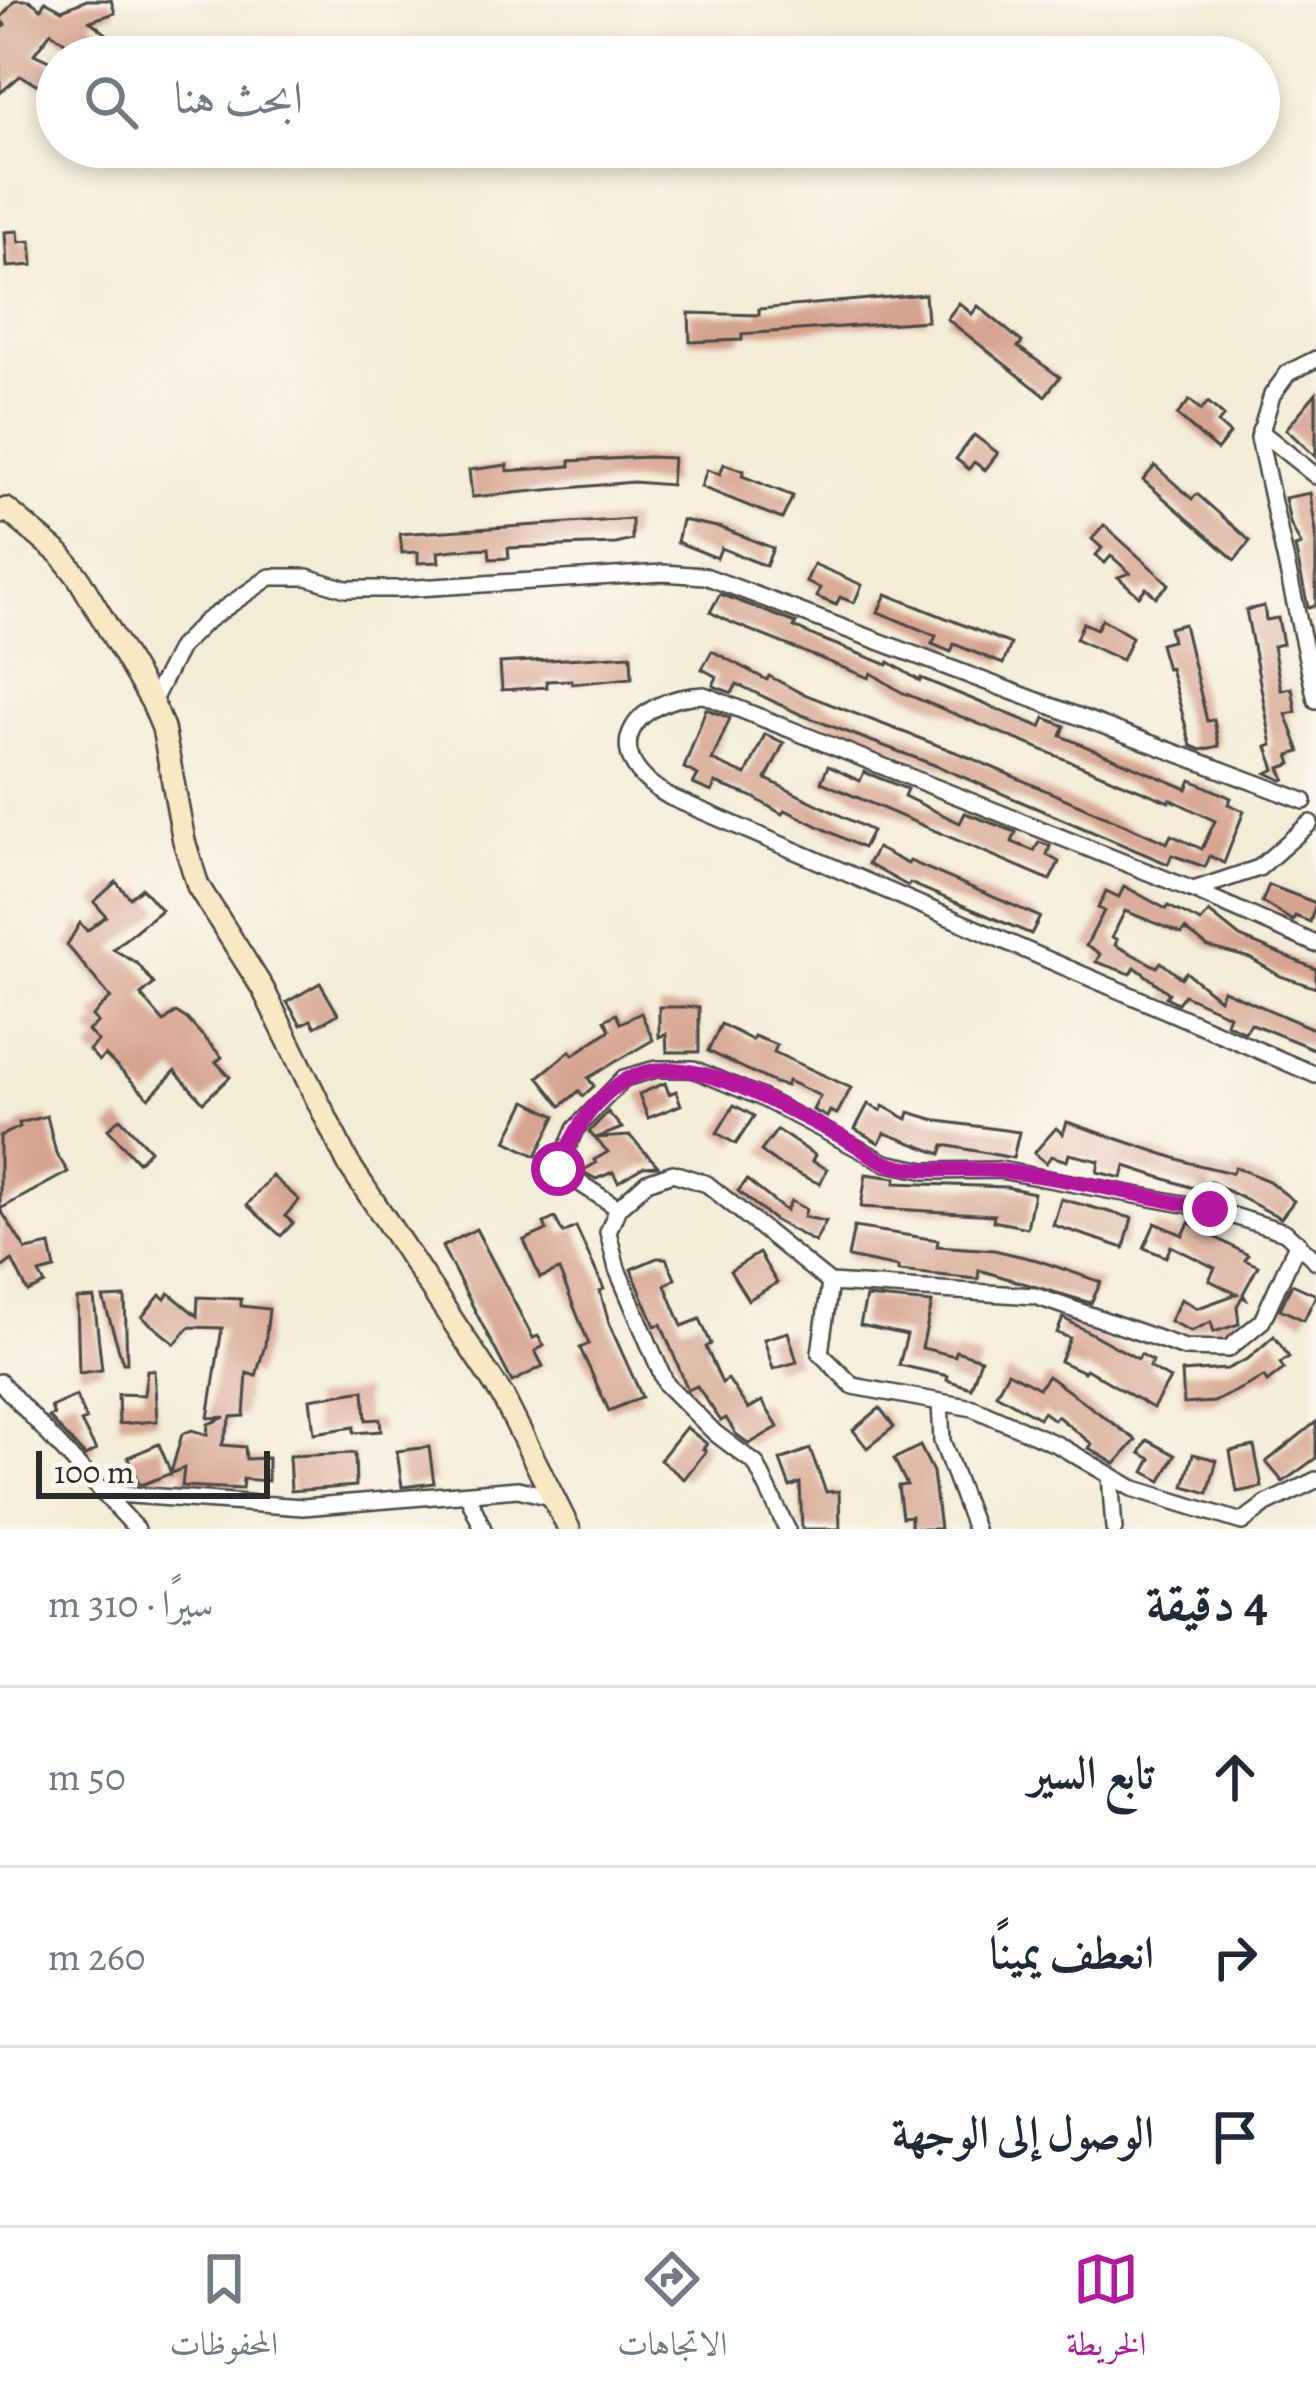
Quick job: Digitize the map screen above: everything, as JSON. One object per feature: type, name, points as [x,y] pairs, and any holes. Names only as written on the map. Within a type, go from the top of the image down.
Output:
[{"type":"main road","points":[[2,507],[60,554],[152,702],[163,728],[184,841],[198,886],[263,989],[348,1163],[502,1395],[569,1529]]},
{"type":"street","points":[[1316,359],[1288,373],[1272,395],[1261,431],[1316,700]]},
{"type":"street","points":[[1261,431],[1316,476]]},
{"type":"street","points":[[152,702],[180,647],[205,622],[270,577],[307,577],[346,589],[401,589],[663,573],[705,576],[1310,797],[1303,815],[1313,824],[1259,868],[1192,890]]},
{"type":"street","points":[[1316,944],[704,695],[678,696],[660,703],[632,731],[626,748],[629,764],[638,775],[670,797],[1316,1075]]},
{"type":"street","points":[[618,1208],[558,1169],[575,1129],[624,1078],[656,1070],[693,1069],[760,1096],[886,1163],[926,1171],[1000,1170],[1187,1204],[1285,1232],[1316,1261]]},
{"type":"street","points":[[788,1529],[756,1464],[704,1424],[666,1384],[617,1269],[608,1232],[618,1208],[646,1182],[673,1173],[706,1184],[830,1283],[1035,1296],[1185,1348],[1228,1349],[1262,1321],[1298,1242]]},
{"type":"street","points":[[830,1283],[820,1353],[853,1386],[973,1408],[1058,1445],[1132,1488],[1244,1525],[1266,1504],[1316,1480]]},
{"type":"street","points":[[0,1382],[136,1529]]},
{"type":"street","points":[[940,1402],[942,1441],[975,1529]]},
{"type":"street","points":[[1110,1475],[1114,1529]]},
{"type":"street","points":[[102,1492],[303,1507],[518,1489],[555,1498]]},
{"type":"street","points":[[468,1496],[483,1529]]},
{"type":"building","points":[[15,0],[29,0],[41,9],[45,1],[62,10],[87,0],[111,0],[115,13],[90,21],[109,36],[56,36],[51,32],[36,36],[36,84],[20,76],[0,93],[0,31],[5,25],[0,19]]},
{"type":"building","points":[[18,231],[19,242],[31,241],[33,265],[7,267],[5,232]]},
{"type":"building","points":[[925,294],[927,321],[690,342],[689,313],[759,315],[759,309]]},
{"type":"building","points":[[959,303],[972,314],[978,306],[1022,342],[1018,347],[1060,377],[1045,396],[947,319]]},
{"type":"building","points":[[1316,393],[1316,457],[1286,429]]},
{"type":"building","points":[[1190,400],[1201,410],[1208,402],[1224,416],[1218,423],[1230,434],[1217,450],[1177,415]]},
{"type":"building","points":[[974,435],[998,453],[985,470],[974,462],[969,469],[956,459]]},
{"type":"building","points":[[673,458],[671,485],[633,482],[472,497],[469,470],[507,465],[507,471],[570,466],[570,461]]},
{"type":"building","points":[[724,464],[793,496],[782,519],[701,487],[707,470],[720,474]]},
{"type":"building","points":[[1155,466],[1192,499],[1197,494],[1250,541],[1235,560],[1143,480]]},
{"type":"building","points":[[1310,493],[1316,532],[1316,605],[1308,607],[1295,547],[1301,545],[1285,498]]},
{"type":"building","points":[[632,519],[632,540],[616,544],[508,548],[509,558],[490,559],[489,548],[454,550],[438,552],[439,562],[418,563],[418,552],[402,553],[400,534]]},
{"type":"building","points":[[682,520],[722,528],[773,548],[766,566],[721,548],[717,558],[677,542]]},
{"type":"building","points":[[1104,525],[1169,584],[1156,597],[1146,588],[1139,596],[1118,577],[1130,573],[1111,556],[1105,563],[1096,555],[1102,548],[1092,539]]},
{"type":"building","points":[[814,564],[862,585],[854,603],[840,597],[836,605],[817,597],[820,588],[806,582]]},
{"type":"building","points":[[720,594],[796,623],[794,627],[819,638],[889,662],[920,681],[1041,727],[1045,718],[1065,726],[1061,736],[1187,789],[1191,780],[1231,798],[1228,804],[1244,811],[1224,863],[1210,856],[1205,867],[1172,855],[1168,864],[737,684],[732,693],[716,687],[717,677],[702,669],[712,651],[767,680],[769,676],[801,693],[971,758],[1167,843],[1171,835],[1202,849],[1215,821],[901,692],[871,673],[869,678],[732,623],[710,612]]},
{"type":"building","points":[[886,594],[1011,644],[1003,664],[954,644],[951,652],[932,644],[936,636],[878,612]]},
{"type":"building","points":[[1264,606],[1266,620],[1278,618],[1283,644],[1273,646],[1281,690],[1292,688],[1296,712],[1286,714],[1300,752],[1289,755],[1292,764],[1280,768],[1282,780],[1267,773],[1275,769],[1267,747],[1272,745],[1246,610]]},
{"type":"building","points":[[1102,619],[1132,637],[1122,660],[1076,639],[1083,623],[1097,629]]},
{"type":"building","points":[[1184,624],[1207,721],[1214,720],[1219,746],[1201,750],[1191,746],[1160,644],[1172,641],[1169,628]]},
{"type":"building","points":[[631,655],[632,678],[572,684],[571,680],[546,681],[547,687],[502,690],[500,663]]},
{"type":"building","points":[[706,709],[730,718],[712,760],[746,775],[765,734],[784,743],[766,779],[872,831],[863,848],[751,796],[715,783],[712,792],[693,784],[698,775],[684,768]]},
{"type":"building","points":[[828,766],[860,781],[864,772],[907,789],[904,796],[960,823],[965,813],[1016,832],[1012,842],[1034,851],[1039,842],[1050,846],[1047,855],[1059,862],[1050,880],[821,782]]},
{"type":"building","points":[[877,848],[1040,917],[1031,934],[908,886],[868,864]]},
{"type":"building","points":[[116,882],[130,898],[142,888],[161,910],[113,949],[138,964],[154,984],[141,995],[164,1022],[176,1012],[187,1019],[222,1057],[216,1062],[230,1077],[203,1102],[175,1071],[149,1098],[105,1055],[99,1061],[89,1050],[98,1041],[88,1031],[98,1022],[92,1016],[111,998],[67,945],[80,923],[87,931],[106,916],[94,902]]},
{"type":"building","points":[[1269,885],[1316,903],[1310,922],[1295,916],[1293,921],[1262,902]]},
{"type":"building","points":[[1124,886],[1201,922],[1209,912],[1240,937],[1316,969],[1316,988],[1280,976],[1250,958],[1208,947],[1185,929],[1182,934],[1125,911],[1112,937],[1117,940],[1115,945],[1157,967],[1161,962],[1181,978],[1186,972],[1219,999],[1223,990],[1316,1030],[1316,1050],[1250,1023],[1245,1032],[1226,1023],[1229,1015],[1184,995],[1178,1003],[1135,967],[1131,974],[1096,962],[1100,954],[1086,946],[1104,911],[1098,908],[1106,891],[1119,897]]},
{"type":"building","points":[[320,983],[338,1014],[315,1027],[311,1020],[301,1025],[287,1002]]},
{"type":"building","points":[[659,1007],[699,1007],[699,1052],[667,1052],[666,1034],[659,1037]]},
{"type":"building","points":[[641,1013],[653,1040],[588,1078],[594,1086],[561,1106],[538,1077],[570,1051],[573,1055],[610,1030],[605,1020],[616,1014],[620,1023]]},
{"type":"building","points":[[721,1024],[752,1040],[754,1036],[777,1045],[774,1052],[851,1088],[837,1114],[830,1111],[827,1117],[813,1110],[820,1096],[788,1081],[786,1086],[775,1083],[708,1051]]},
{"type":"building","points":[[665,1083],[669,1094],[676,1091],[681,1105],[648,1118],[639,1094]]},
{"type":"building","points":[[526,1101],[556,1116],[536,1156],[506,1141]]},
{"type":"building","points":[[868,1104],[907,1119],[909,1112],[1019,1132],[1013,1158],[944,1145],[941,1154],[885,1133],[879,1143],[855,1129]]},
{"type":"building","points":[[734,1105],[754,1116],[736,1144],[717,1133]]},
{"type":"building","points":[[608,1112],[622,1128],[596,1138],[630,1136],[658,1166],[643,1167],[618,1182],[613,1172],[596,1179],[585,1173],[608,1152],[589,1132]]},
{"type":"building","points":[[47,1116],[56,1153],[68,1172],[0,1209],[0,1136],[20,1127],[19,1123]]},
{"type":"building","points":[[120,1118],[150,1150],[138,1162],[108,1129]]},
{"type":"building","points":[[1067,1122],[1190,1163],[1232,1173],[1235,1167],[1269,1181],[1294,1201],[1281,1218],[1211,1182],[1209,1193],[1125,1166],[1122,1178],[1097,1172],[1099,1161],[1069,1154],[1067,1161],[1051,1156],[1046,1163],[1034,1153],[1056,1128],[1063,1134]]},
{"type":"building","points":[[777,1130],[815,1155],[812,1161],[827,1169],[820,1184],[761,1151]]},
{"type":"building","points":[[866,1174],[896,1178],[895,1183],[1006,1187],[1034,1193],[1027,1228],[993,1221],[994,1215],[861,1207]]},
{"type":"building","points":[[272,1176],[299,1200],[285,1216],[293,1223],[281,1236],[247,1205]]},
{"type":"building","points":[[747,1180],[786,1211],[791,1201],[806,1209],[804,1217],[826,1221],[815,1242],[774,1220],[738,1191]]},
{"type":"building","points":[[1061,1199],[1132,1218],[1124,1248],[1053,1225]]},
{"type":"building","points":[[0,1209],[26,1250],[50,1245],[55,1269],[39,1273],[45,1284],[28,1292],[12,1260],[0,1269]]},
{"type":"building","points":[[555,1218],[563,1233],[576,1227],[604,1289],[600,1291],[610,1326],[642,1397],[609,1411],[580,1348],[589,1344],[559,1270],[540,1278],[524,1240],[547,1230],[544,1223]]},
{"type":"building","points":[[1155,1223],[1183,1235],[1189,1223],[1248,1255],[1245,1260],[1258,1266],[1243,1294],[1246,1299],[1242,1297],[1237,1306],[1239,1324],[1214,1332],[1211,1322],[1191,1331],[1170,1321],[1181,1299],[1198,1308],[1237,1294],[1209,1280],[1215,1268],[1171,1246],[1166,1257],[1144,1248]]},
{"type":"building","points":[[854,1227],[938,1240],[937,1246],[994,1250],[1101,1282],[1091,1303],[979,1270],[978,1279],[898,1271],[898,1267],[848,1257]]},
{"type":"building","points":[[476,1229],[533,1338],[538,1336],[544,1346],[535,1351],[543,1366],[512,1382],[442,1247]]},
{"type":"building","points":[[759,1253],[777,1283],[748,1300],[730,1271]]},
{"type":"building","points":[[666,1258],[675,1279],[665,1285],[682,1326],[700,1319],[722,1383],[728,1379],[748,1409],[762,1401],[778,1427],[749,1444],[726,1418],[721,1421],[697,1386],[688,1390],[661,1324],[655,1326],[631,1269]]},
{"type":"building","points":[[1292,1284],[1316,1295],[1304,1320],[1280,1309]]},
{"type":"building","points":[[169,1293],[197,1316],[198,1297],[241,1299],[241,1306],[269,1309],[256,1376],[247,1373],[244,1416],[231,1417],[222,1445],[245,1447],[246,1459],[268,1458],[268,1481],[243,1479],[242,1489],[182,1486],[184,1468],[144,1484],[139,1484],[128,1457],[159,1444],[171,1473],[182,1434],[192,1430],[207,1435],[208,1424],[225,1417],[208,1418],[222,1328],[189,1327],[175,1344],[142,1317],[160,1295],[165,1299]]},
{"type":"building","points":[[125,1297],[127,1363],[123,1363],[103,1298]]},
{"type":"building","points":[[866,1297],[932,1303],[922,1348],[981,1359],[971,1388],[947,1380],[948,1376],[899,1365],[907,1335],[860,1325]]},
{"type":"building","points":[[94,1298],[102,1370],[79,1373],[77,1299]]},
{"type":"building","points":[[1063,1318],[1138,1359],[1141,1354],[1153,1361],[1149,1367],[1170,1379],[1153,1408],[1086,1369],[1060,1361],[1070,1338],[1057,1333]]},
{"type":"building","points":[[788,1332],[797,1362],[773,1369],[764,1339]]},
{"type":"building","points":[[1274,1336],[1289,1357],[1280,1363],[1284,1369],[1267,1382],[1264,1377],[1214,1402],[1184,1404],[1182,1372],[1227,1369],[1249,1358]]},
{"type":"building","points":[[147,1370],[154,1370],[157,1421],[119,1424],[118,1394],[144,1395]]},
{"type":"building","points":[[1008,1372],[1039,1388],[1048,1376],[1136,1440],[1115,1464],[1089,1448],[1092,1444],[1057,1416],[1054,1420],[1043,1412],[1039,1418],[996,1394]]},
{"type":"building","points":[[364,1390],[366,1420],[380,1419],[381,1431],[354,1433],[354,1427],[314,1433],[310,1399]]},
{"type":"building","points":[[76,1396],[86,1420],[81,1422],[96,1450],[85,1456],[49,1417],[54,1415],[51,1407]]},
{"type":"building","points":[[880,1408],[894,1427],[867,1448],[853,1430]]},
{"type":"building","points":[[1316,1422],[1316,1458],[1283,1482],[1266,1462]]},
{"type":"building","points":[[686,1427],[707,1444],[684,1479],[660,1460]]},
{"type":"building","points":[[1147,1440],[1175,1455],[1161,1481],[1144,1472],[1151,1459],[1140,1453]]},
{"type":"building","points":[[920,1446],[933,1472],[940,1529],[911,1529],[911,1516],[902,1517],[898,1486],[907,1485],[894,1459]]},
{"type":"building","points":[[1254,1446],[1262,1487],[1237,1492],[1230,1451]]},
{"type":"building","points":[[429,1447],[434,1483],[402,1487],[397,1451]]},
{"type":"building","points":[[810,1449],[826,1492],[839,1491],[840,1529],[802,1529],[800,1483],[790,1487],[780,1460]]},
{"type":"building","points":[[355,1453],[356,1486],[291,1491],[289,1456]]},
{"type":"building","points":[[1193,1454],[1217,1460],[1208,1493],[1184,1486]]},
{"type":"route","points":[[558,1169],[575,1129],[624,1078],[656,1070],[693,1069],[760,1096],[886,1163],[926,1171],[1000,1170],[1210,1209]]}]
